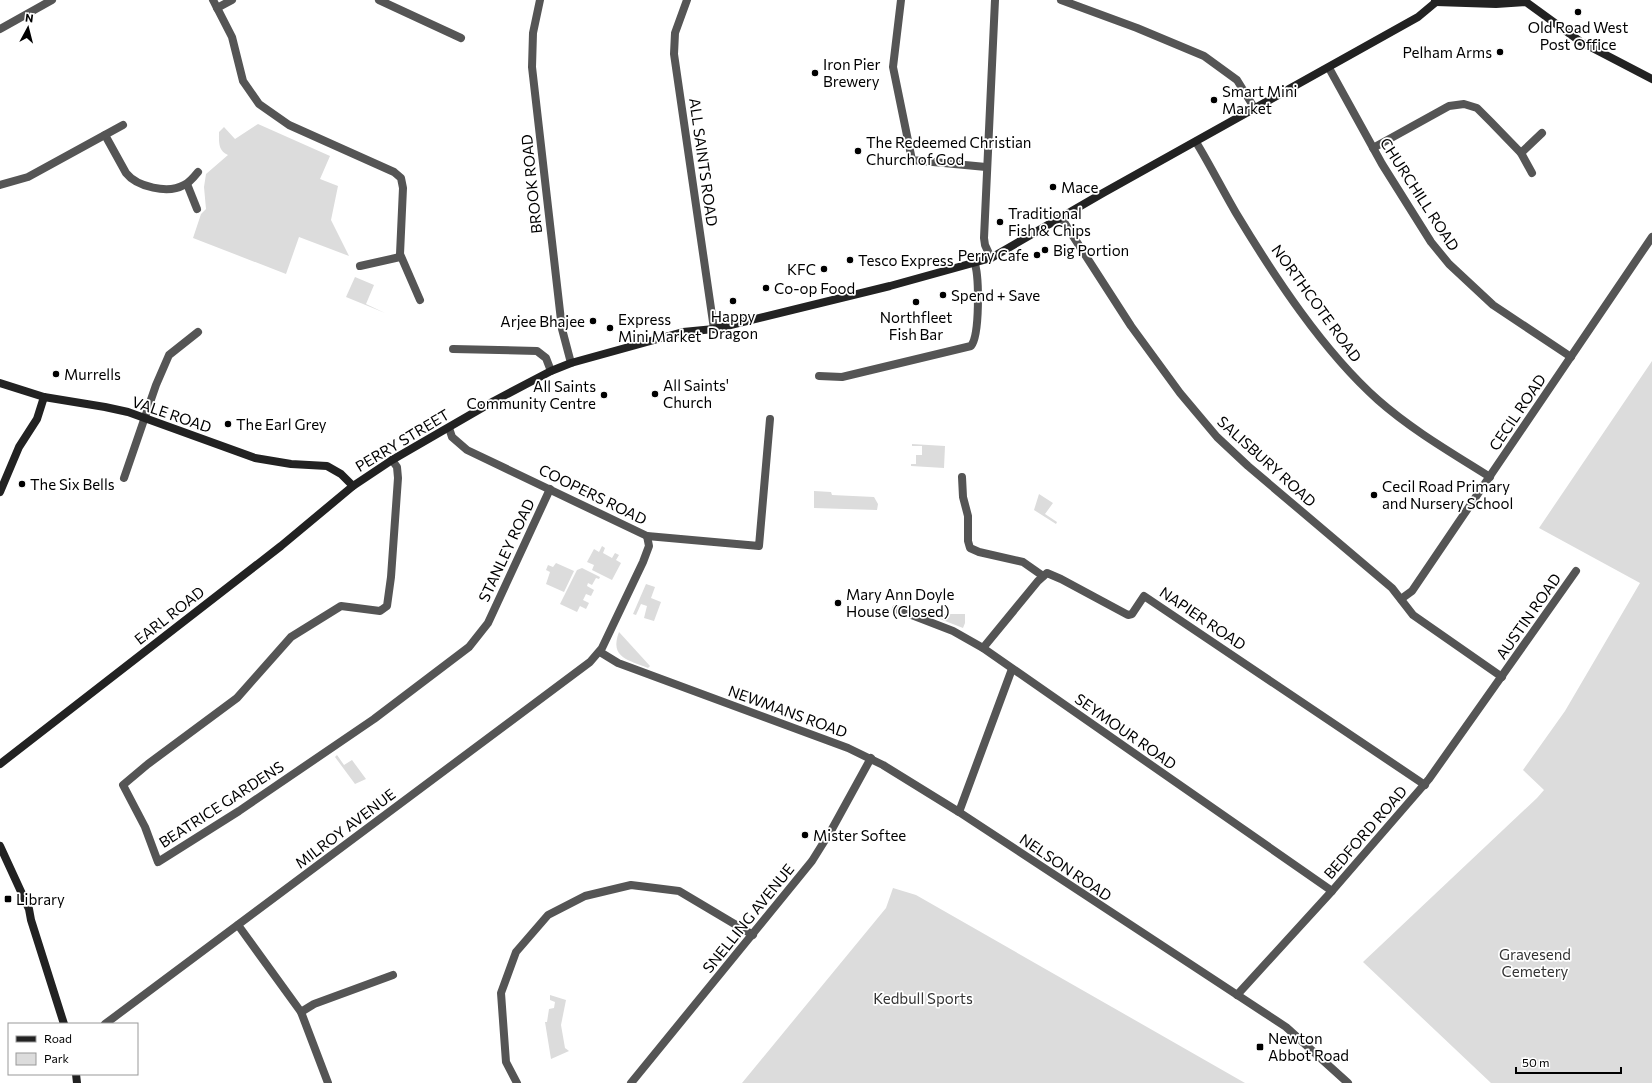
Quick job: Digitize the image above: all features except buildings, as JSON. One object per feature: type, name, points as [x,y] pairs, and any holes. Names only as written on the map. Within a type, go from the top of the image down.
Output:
[{"type":"street","points":[[0,29],[52,0]]},
{"type":"street","points":[[213,0],[232,37],[243,81],[259,104],[289,125],[394,172],[401,178],[403,188],[400,257],[420,300]]},
{"type":"street","points":[[217,8],[232,0]]},
{"type":"street","points":[[379,0],[461,38]]},
{"type":"street","name":"BROOK ROAD","points":[[540,0],[533,33],[532,67],[562,329],[571,363]]},
{"type":"street","name":"ALL SAINTS ROAD","points":[[687,0],[675,33],[674,54],[714,329]]},
{"type":"street","points":[[900,0],[893,67],[912,160],[986,167]]},
{"type":"street","points":[[991,258],[985,245],[984,238],[986,167],[995,0]]},
{"type":"street","points":[[1061,0],[1137,28],[1204,56],[1235,78],[1255,109]]},
{"type":"street","points":[[1436,1],[1503,4],[1527,1],[1557,26],[1581,42],[1652,79]]},
{"type":"street","name":"PERRY STREET","points":[[353,486],[392,460],[494,401],[551,371],[571,363],[683,332],[714,329],[975,264],[991,258],[1418,18],[1436,1]]},
{"type":"street","name":"CHURCHILL ROAD","points":[[1329,68],[1373,148],[1428,237],[1453,269],[1493,305],[1570,357]]},
{"type":"street","points":[[1373,148],[1449,106],[1458,103],[1477,108],[1520,153],[1532,173]]},
{"type":"street","points":[[0,185],[23,179],[123,125]]},
{"type":"street","points":[[1520,153],[1542,133]]},
{"type":"street","points":[[105,135],[126,173],[137,182],[150,187],[180,187],[187,184],[198,172]]},
{"type":"street","name":"NORTHCOTE ROAD","points":[[1196,142],[1259,249],[1296,304],[1346,368],[1385,406],[1490,477]]},
{"type":"street","points":[[187,184],[197,209]]},
{"type":"street","name":"SALISBURY ROAD","points":[[1062,219],[1131,326],[1198,417],[1248,466],[1392,588],[1417,618],[1502,677]]},
{"type":"street","name":"CECIL ROAD","points":[[1401,599],[1412,591],[1652,237]]},
{"type":"street","points":[[360,266],[400,257]]},
{"type":"street","points":[[819,376],[842,376],[969,347],[974,342],[978,284],[975,264]]},
{"type":"street","points":[[124,478],[144,418],[169,355],[198,332]]},
{"type":"street","points":[[453,349],[537,351],[546,358],[551,371]]},
{"type":"street","name":"VALE ROAD","points":[[0,383],[44,397],[105,407],[144,418],[255,458],[291,464],[327,466],[341,474],[353,486]]},
{"type":"street","points":[[0,492],[19,447],[37,419],[44,397]]},
{"type":"street","name":"COOPERS ROAD","points":[[449,428],[452,437],[467,450],[647,536],[759,546],[770,419]]},
{"type":"street","name":"BEATRICE GARDENS","points":[[392,460],[398,475],[388,602],[385,609],[380,611],[343,606],[291,637],[237,698],[148,764],[123,785],[145,827],[158,862],[239,811],[374,719],[469,647],[488,623]]},
{"type":"street","points":[[962,477],[963,497],[968,516],[968,541],[970,548],[979,552],[1024,562],[1043,576],[984,648]]},
{"type":"street","name":"EARL ROAD","points":[[0,764],[275,551],[353,486]]},
{"type":"street","name":"STANLEY ROAD","points":[[488,623],[550,489]]},
{"type":"street","name":"MILROY AVENUE","points":[[106,1023],[586,666],[600,652],[647,554],[649,546],[647,536]]},
{"type":"street","name":"AUSTIN ROAD","points":[[1502,677],[1576,571]]},
{"type":"street","name":"NAPIER ROAD","points":[[1043,576],[1047,573],[1052,574],[1128,615],[1132,614],[1144,596],[1425,785]]},
{"type":"street","name":"SEYMOUR ROAD","points":[[896,609],[953,630],[984,648],[1332,892]]},
{"type":"street","name":"NEWMANS ROAD","points":[[600,652],[618,663],[848,748],[870,758],[959,812]]},
{"type":"street","points":[[959,812],[1012,669]]},
{"type":"street","name":"BEDFORD ROAD","points":[[1237,995],[1332,892],[1425,785],[1502,677]]},
{"type":"street","name":"SNELLING AVENUE","points":[[631,1083],[753,935],[819,851],[870,758]]},
{"type":"street","name":"NELSON ROAD","points":[[959,812],[1286,1027],[1348,1083]]},
{"type":"street","points":[[0,846],[29,909],[31,920],[64,1023]]},
{"type":"street","points":[[516,1083],[506,1062],[501,993],[516,952],[548,915],[585,896],[631,885],[679,892],[753,935]]},
{"type":"street","points":[[238,924],[301,1012],[328,1083]]},
{"type":"street","points":[[301,1012],[314,1004],[393,975]]},
{"type":"green space","points":[[258,124],[330,156],[320,179],[338,186],[331,220],[349,256],[299,237],[286,274],[193,238],[201,214],[206,209],[204,187],[206,174],[228,155],[222,151],[219,143],[219,132],[224,127],[235,139]]},
{"type":"green space","points":[[355,277],[374,285],[366,304],[385,313],[346,297]]},
{"type":"green space","name":"Gravesend Cemetery","points":[[1652,361],[1652,1083],[1491,1083],[1363,962],[1544,790],[1523,770],[1565,711],[1640,583],[1539,528]]},
{"type":"green space","points":[[912,444],[945,446],[944,468],[911,466],[911,464],[916,464],[916,455],[922,455],[922,446],[912,446]]},
{"type":"green space","points":[[814,491],[831,492],[832,495],[874,497],[878,504],[877,510],[814,508]]},
{"type":"green space","points":[[1039,494],[1053,503],[1045,514],[1057,522],[1056,524],[1034,510]]},
{"type":"green space","points":[[602,546],[605,548],[603,553],[612,558],[615,553],[619,555],[616,560],[621,563],[612,580],[592,570],[594,565],[587,562],[594,549],[599,552]]},
{"type":"green space","points":[[556,563],[574,571],[564,592],[546,584],[550,572],[546,570],[548,565],[553,567]]},
{"type":"green space","points":[[582,568],[600,577],[599,579],[596,578],[592,585],[588,583],[587,586],[594,590],[591,596],[586,594],[583,600],[589,603],[586,609],[580,606],[577,612],[560,604],[577,570]]},
{"type":"green space","points":[[646,584],[655,587],[651,598],[661,602],[654,621],[644,618],[647,606],[641,604],[636,615],[633,614]]},
{"type":"green space","points":[[936,614],[965,614],[965,623],[963,628],[935,617]]},
{"type":"green space","points":[[619,632],[650,666],[648,668],[628,660],[619,653],[617,641]]},
{"type":"green space","points":[[337,755],[344,765],[352,760],[366,779],[355,784],[335,757]]},
{"type":"green space","name":"Kedbull Sports","points":[[893,888],[916,895],[1245,1083],[742,1083],[886,908]]},
{"type":"green space","points":[[550,995],[566,1000],[561,1025],[565,1048],[569,1051],[551,1059],[545,1022],[547,1022],[549,1009],[554,1008],[555,1002],[550,1000]]},
{"type":"place","name":"Old Road West Post Office","points":[[1578,12]]},
{"type":"place","name":"Pelham Arms","points":[[1500,52]]},
{"type":"place","name":"Iron Pier Brewery","points":[[815,73]]},
{"type":"place","name":"Smart Mini Market","points":[[1214,100]]},
{"type":"place","name":"The Redeemed Christian Church of God","points":[[858,151]]},
{"type":"place","name":"Mace","points":[[1053,187]]},
{"type":"place","name":"Traditional Fish & Chips","points":[[1000,222]]},
{"type":"place","name":"Big Portion","points":[[1045,250]]},
{"type":"place","name":"Perry Cafe","points":[[1037,255]]},
{"type":"place","name":"Tesco Express","points":[[850,260]]},
{"type":"place","name":"KFC","points":[[824,269]]},
{"type":"place","name":"Co-op Food","points":[[766,288]]},
{"type":"place","name":"Spend + Save","points":[[943,295]]},
{"type":"place","name":"Happy Dragon","points":[[733,301]]},
{"type":"place","name":"Northfleet Fish Bar","points":[[916,302]]},
{"type":"place","name":"Arjee Bhajee","points":[[593,321]]},
{"type":"place","name":"Express Mini Market","points":[[610,328]]},
{"type":"place","name":"Murrells","points":[[56,374]]},
{"type":"place","name":"All Saints' Church","points":[[655,394]]},
{"type":"place","name":"All Saints Community Centre","points":[[604,395]]},
{"type":"place","name":"The Earl Grey","points":[[228,424]]},
{"type":"place","name":"The Six Bells","points":[[22,484]]},
{"type":"place","name":"Cecil Road Primary and Nursery School","points":[[1374,495]]},
{"type":"place","name":"Mary Ann Doyle House (Closed)","points":[[838,603]]},
{"type":"place","name":"Mister Softee","points":[[805,835]]},
{"type":"place","name":"Library","points":[[8,899]]},
{"type":"place","name":"Newton Abbot Road","points":[[1260,1047]]}]
